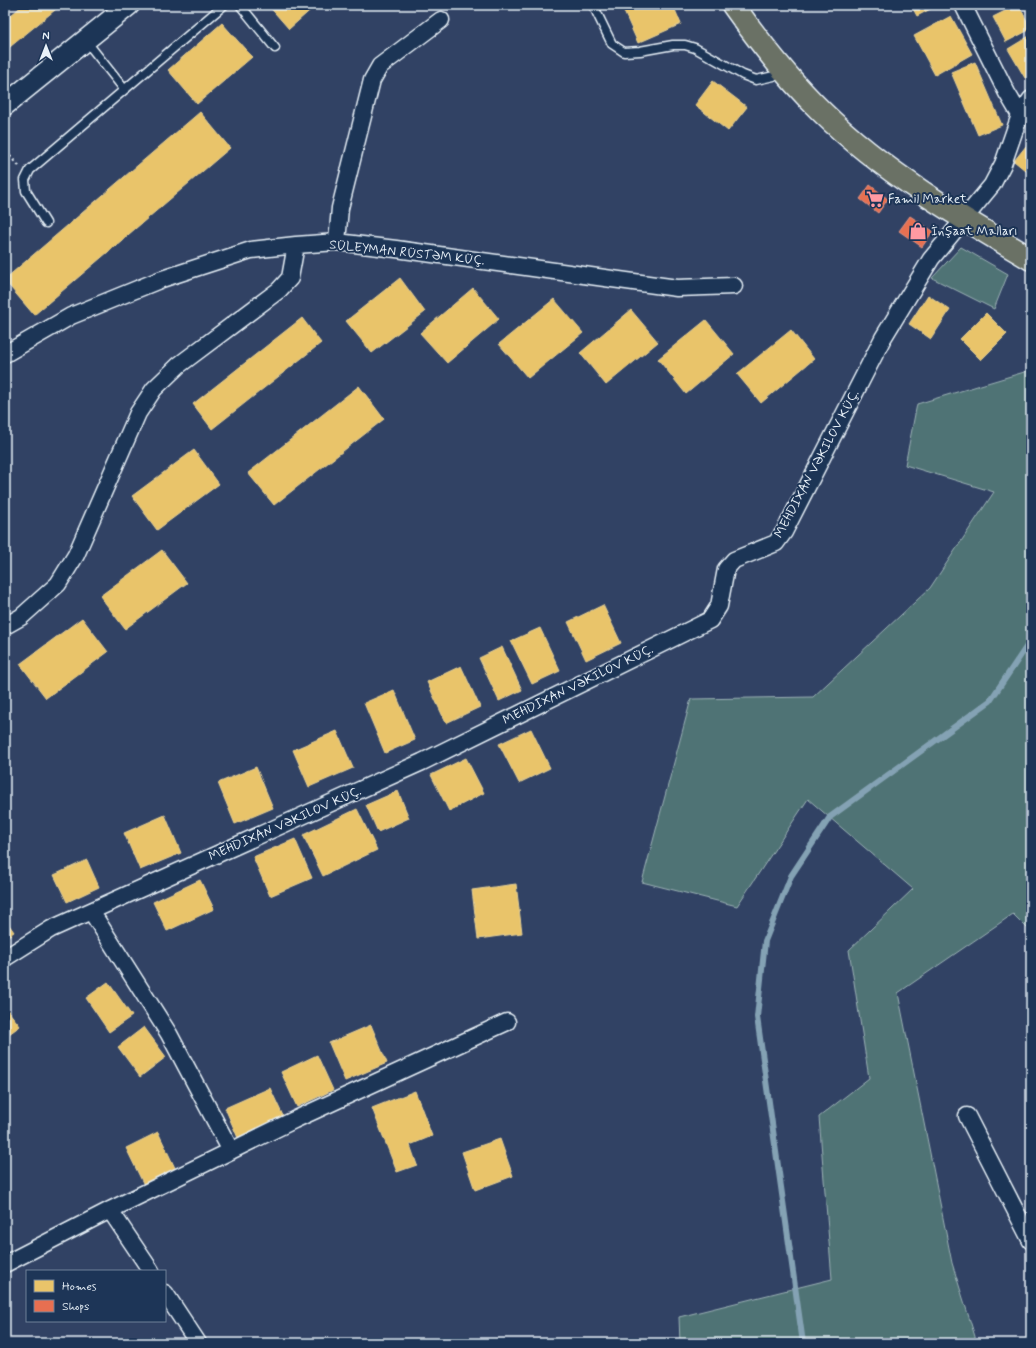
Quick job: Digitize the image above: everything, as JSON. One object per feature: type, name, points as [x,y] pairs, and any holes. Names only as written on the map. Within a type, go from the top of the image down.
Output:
[{"type":"main road","points":[[733,5],[756,38],[783,70],[823,113],[848,135],[891,169],[965,220],[1031,259]]},
{"type":"street","points":[[5,105],[129,5]]},
{"type":"street","points":[[963,5],[1007,93],[1020,114]]},
{"type":"street","points":[[336,242],[340,208],[372,80],[380,66],[441,20]]},
{"type":"street","points":[[965,220],[992,185],[1003,164],[1020,114],[1031,99]]},
{"type":"street","name":"MEHDIXAN VƏKILOV KÜÇ.","points":[[5,958],[51,930],[422,762],[710,620],[719,606],[726,569],[730,564],[734,560],[776,543],[784,532],[883,338],[931,259],[965,220]]},
{"type":"street","name":"SÜLEYMAN RÜSTƏM KÜÇ.","points":[[5,354],[70,316],[162,279],[251,250],[296,245],[336,242],[677,288],[734,286]]},
{"type":"street","points":[[5,626],[21,617],[58,584],[76,555],[138,413],[154,389],[179,365],[279,290],[290,278],[296,245]]},
{"type":"street","points":[[91,911],[169,1034],[231,1151]]},
{"type":"street","points":[[5,1264],[110,1210],[294,1120],[507,1022]]},
{"type":"street","points":[[967,1116],[1031,1241]]},
{"type":"street","points":[[110,1210],[150,1270]]},
{"type":"street","points":[[166,1295],[198,1343]]},
{"type":"lane","points":[[46,223],[26,191],[25,180],[30,170],[224,5]]},
{"type":"lane","points":[[240,5],[275,48]]},
{"type":"lane","points":[[593,5],[612,44],[624,52],[640,51],[673,44],[685,45],[695,48],[756,80],[774,76],[783,70]]},
{"type":"lane","points":[[85,40],[124,90]]},
{"type":"path","points":[[5,151],[19,166],[30,170]]},
{"type":"green space","points":[[961,247],[1008,274],[994,309],[932,278]]},
{"type":"green space","points":[[1031,370],[1031,932],[1013,914],[898,993],[952,1263],[977,1343],[680,1343],[679,1317],[832,1279],[819,1117],[869,1078],[849,950],[913,889],[808,799],[737,906],[642,882],[691,699],[813,697],[930,588],[994,492],[905,465],[917,404]]},
{"type":"building: Homes","points":[[23,5],[61,5],[5,51],[5,20]]},
{"type":"building: Homes","points":[[268,5],[316,5],[289,29]]},
{"type":"building: Homes","points":[[621,5],[673,5],[681,24],[638,43]]},
{"type":"building: Homes","points":[[911,5],[938,5],[917,16]]},
{"type":"building: Homes","points":[[1019,5],[1031,29],[1006,42],[993,17]]},
{"type":"building: Homes","points":[[951,16],[972,54],[935,75],[914,36]]},
{"type":"building: Homes","points":[[222,23],[252,57],[197,104],[168,70]]},
{"type":"building: Homes","points":[[1031,35],[1031,75],[1025,78],[1008,49]]},
{"type":"building: Homes","points":[[975,62],[1002,125],[978,135],[951,72]]},
{"type":"building: Homes","points":[[713,81],[747,107],[728,131],[695,105]]},
{"type":"building: Homes","points":[[200,112],[230,148],[34,315],[5,281],[5,279]]},
{"type":"building: Homes","points":[[1031,140],[1031,175],[1014,161]]},
{"type":"building: Homes","points":[[400,278],[425,312],[372,353],[346,321]]},
{"type":"building: Homes","points":[[473,288],[499,319],[447,363],[420,333]]},
{"type":"building: Homes","points":[[928,295],[950,310],[931,339],[909,324]]},
{"type":"building: Homes","points":[[554,299],[583,333],[528,378],[499,344]]},
{"type":"building: Homes","points":[[631,310],[658,342],[606,385],[580,353]]},
{"type":"building: Homes","points":[[986,313],[1007,334],[981,360],[960,339]]},
{"type":"building: Homes","points":[[302,318],[321,343],[212,429],[193,404]]},
{"type":"building: Homes","points":[[706,320],[734,354],[686,394],[658,359]]},
{"type":"building: Homes","points":[[791,330],[814,359],[761,403],[737,374]]},
{"type":"building: Homes","points":[[359,386],[384,419],[274,505],[248,473]]},
{"type":"building: Homes","points":[[194,450],[219,484],[157,530],[132,496]]},
{"type":"building: Homes","points":[[162,550],[187,583],[125,629],[100,596]]},
{"type":"building: Homes","points":[[603,605],[621,643],[586,660],[568,622]]},
{"type":"building: Homes","points":[[82,618],[108,652],[46,698],[20,664]]},
{"type":"building: Homes","points":[[540,628],[560,671],[532,684],[511,641]]},
{"type":"building: Homes","points":[[502,647],[522,690],[499,701],[479,658]]},
{"type":"building: Homes","points":[[461,666],[480,707],[446,723],[427,682]]},
{"type":"building: Homes","points":[[394,690],[415,740],[385,753],[364,703]]},
{"type":"building: Homes","points":[[531,729],[550,768],[519,783],[499,744]]},
{"type":"building: Homes","points":[[337,731],[353,768],[309,787],[293,750]]},
{"type":"building: Homes","points":[[466,758],[484,793],[449,811],[431,775]]},
{"type":"building: Homes","points":[[256,767],[273,808],[235,824],[218,783]]},
{"type":"building: Homes","points":[[398,791],[409,818],[378,832],[366,805]]},
{"type":"building: Homes","points":[[357,809],[377,850],[323,876],[303,835]]},
{"type":"building: Homes","points":[[165,815],[181,853],[140,870],[124,833]]},
{"type":"building: Homes","points":[[295,839],[312,878],[270,896],[253,857]]},
{"type":"building: Homes","points":[[87,860],[99,887],[67,902],[54,875]]},
{"type":"building: Homes","points":[[200,880],[214,909],[167,931],[153,902]]},
{"type":"building: Homes","points":[[516,884],[522,933],[478,939],[472,890]]},
{"type":"building: Homes","points":[[5,919],[14,932],[5,938]]},
{"type":"building: Homes","points":[[108,982],[132,1016],[109,1032],[86,998]]},
{"type":"building: Homes","points":[[5,1007],[20,1026],[5,1037]]},
{"type":"building: Homes","points":[[371,1025],[387,1063],[345,1081],[329,1043]]},
{"type":"building: Homes","points":[[144,1027],[166,1057],[140,1077],[118,1047]]},
{"type":"building: Homes","points":[[317,1055],[333,1090],[297,1107],[281,1072]]},
{"type":"building: Homes","points":[[270,1088],[284,1118],[238,1138],[225,1108]]},
{"type":"building: Homes","points":[[415,1091],[432,1136],[410,1145],[417,1165],[397,1172],[372,1108]]},
{"type":"building: Homes","points":[[158,1132],[176,1170],[144,1185],[126,1148]]},
{"type":"building: Homes","points":[[500,1139],[513,1176],[475,1190],[462,1152]]},
{"type":"building: Shops","points":[[870,185],[888,199],[878,213],[860,199]]},
{"type":"building: Shops","points":[[910,216],[933,231],[922,247],[899,231]]},
{"type":"waterway","points":[[803,1343],[757,1017],[765,941],[791,876],[830,817],[990,701],[1031,640]]},
{"type":"place","name":"Famil Market","points":[[875,199]]},
{"type":"place","name":"İnşaat Malları","points":[[918,231]]}]
